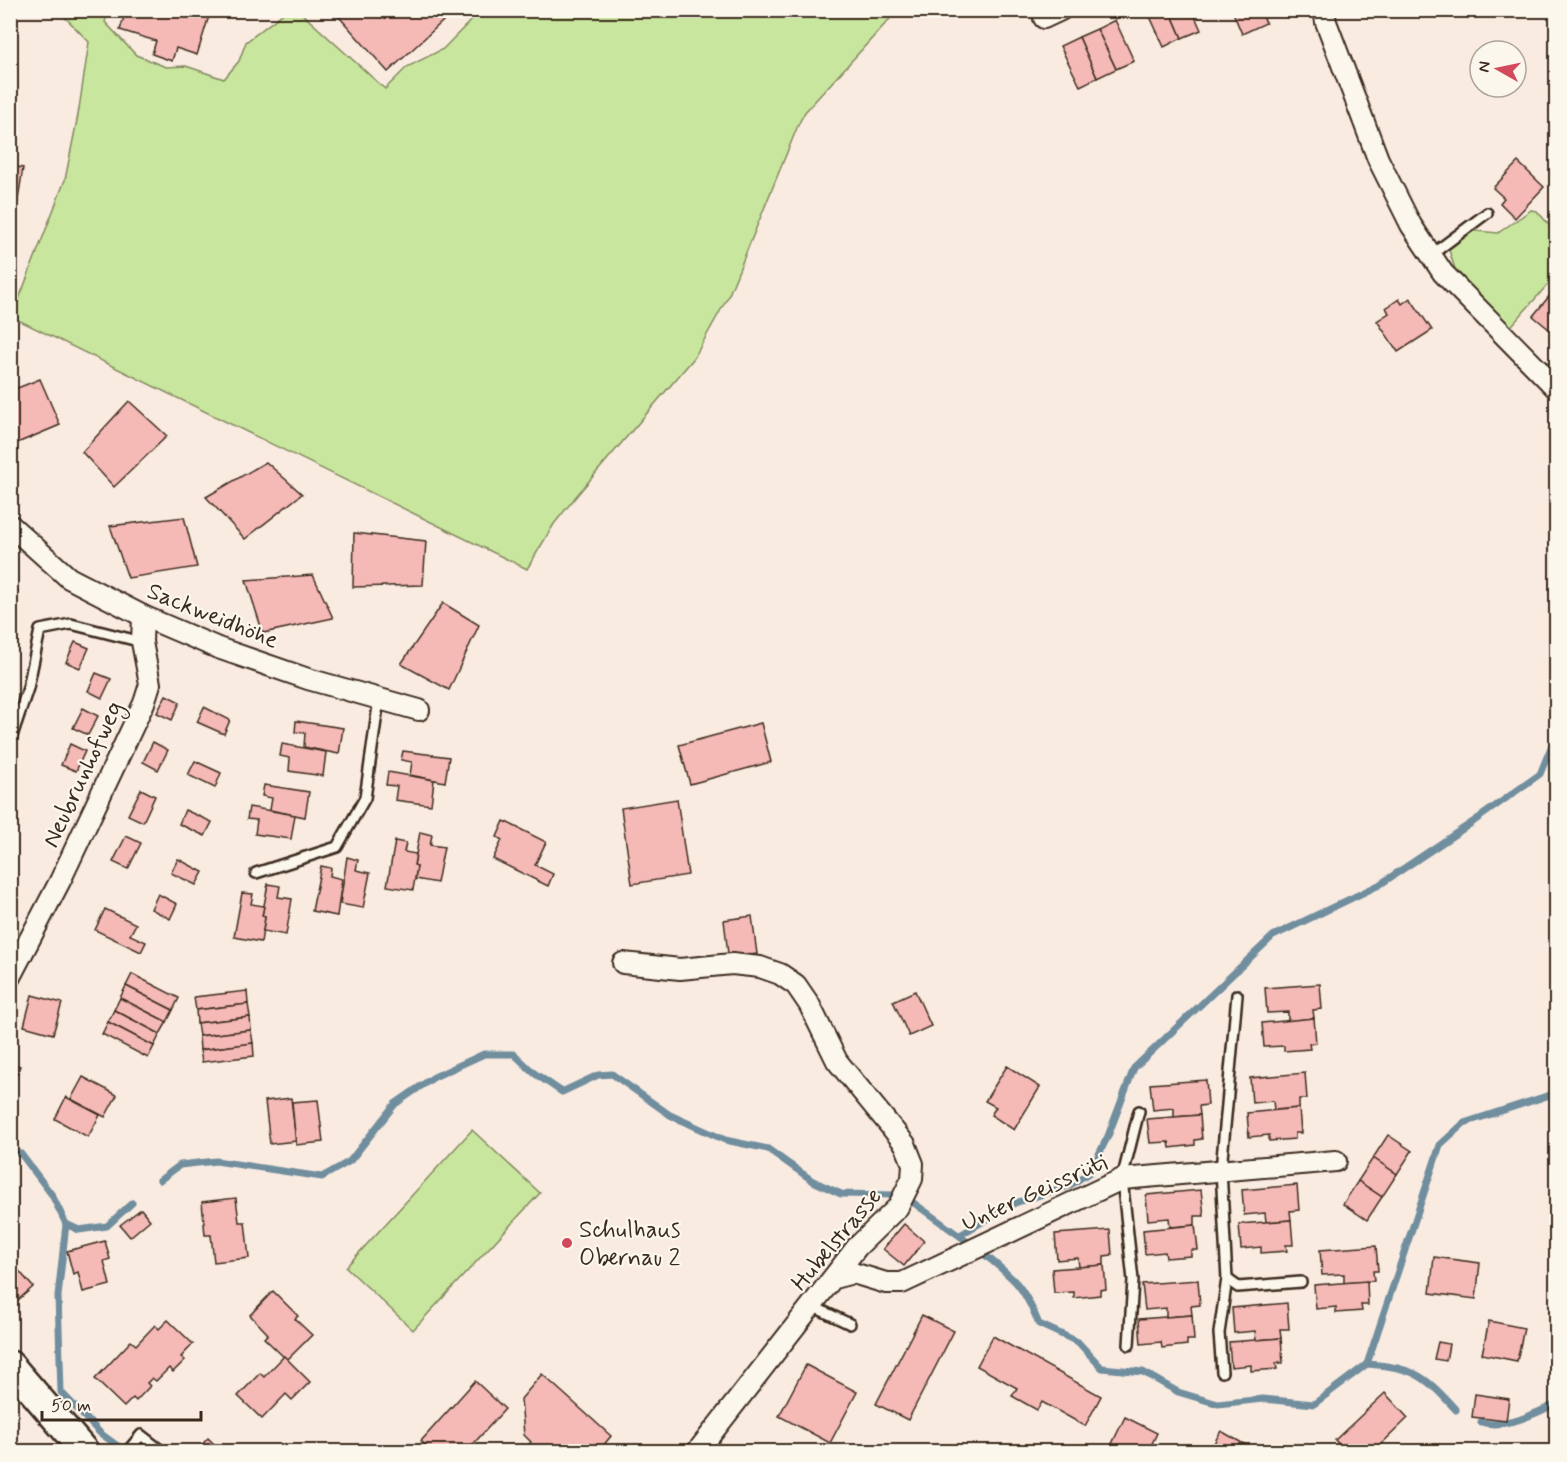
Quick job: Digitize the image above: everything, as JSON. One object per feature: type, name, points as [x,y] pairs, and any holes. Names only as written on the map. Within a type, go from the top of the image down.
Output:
[{"type":"street","points":[[1324,10],[1326,22],[1378,159],[1411,225],[1443,273],[1548,370],[1557,388]]},
{"type":"street","name":"Sackweidhöhe","points":[[10,525],[69,578],[144,616],[218,648],[308,679],[419,710]]},
{"type":"street","name":"Neubrunhofweg","points":[[10,977],[60,881],[144,703],[150,684],[142,642],[144,616]]},
{"type":"street","name":"Hubelstrasse","points":[[623,963],[680,969],[732,964],[760,967],[780,974],[796,985],[809,1004],[837,1061],[905,1144],[913,1164],[908,1189],[898,1207],[856,1247],[697,1452]]},
{"type":"street","name":"Unter Geissrüti","points":[[834,1278],[853,1273],[886,1283],[902,1283],[1122,1179],[1336,1161]]},
{"type":"street","points":[[10,1365],[86,1452]]},
{"type":"lane","points":[[1431,255],[1487,213]]},
{"type":"lane","points":[[10,742],[28,687],[40,630],[72,624],[142,642]]},
{"type":"lane","points":[[256,873],[337,848],[364,798],[380,699]]},
{"type":"lane","points":[[1222,1372],[1219,1334],[1227,1279],[1221,1170],[1237,995]]},
{"type":"lane","points":[[1129,1345],[1133,1280],[1122,1179],[1139,1111]]},
{"type":"lane","points":[[1227,1279],[1238,1287],[1301,1282]]},
{"type":"lane","points":[[812,1306],[850,1324]]},
{"type":"lane","points":[[127,1452],[141,1435],[163,1452]]},
{"type":"green space","points":[[59,11],[108,11],[105,22],[136,55],[166,67],[186,66],[224,79],[239,61],[246,42],[286,11],[299,11],[385,89],[407,67],[443,49],[480,11],[897,11],[805,112],[728,297],[694,358],[554,524],[527,569],[12,317],[65,180],[78,115],[89,42]]},
{"type":"green space","points":[[1531,210],[1537,211],[1556,233],[1556,275],[1507,331],[1461,288],[1448,247],[1465,230],[1498,233]]},
{"type":"green space","points":[[472,1130],[540,1193],[413,1330],[346,1267]]},
{"type":"building","points":[[126,10],[191,10],[209,16],[197,55],[176,48],[172,61],[152,54],[156,41],[120,30]]},
{"type":"building","points":[[333,10],[455,10],[388,72]]},
{"type":"building","points":[[1147,10],[1170,10],[1182,38],[1164,47]]},
{"type":"building","points":[[1170,10],[1192,10],[1201,30],[1182,38]]},
{"type":"building","points":[[1232,10],[1260,10],[1266,23],[1242,34]]},
{"type":"building","points":[[1115,20],[1134,61],[1116,69],[1097,29]]},
{"type":"building","points":[[1097,29],[1116,69],[1097,78],[1079,37]]},
{"type":"building","points":[[1079,37],[1097,78],[1080,86],[1060,46]]},
{"type":"building","points":[[1518,162],[1544,187],[1515,218],[1500,203],[1504,198],[1493,188]]},
{"type":"building","points":[[10,166],[23,168],[17,206],[10,205]]},
{"type":"building","points":[[1556,288],[1556,335],[1533,316]]},
{"type":"building","points":[[1410,298],[1432,330],[1398,352],[1377,321],[1389,313],[1386,308],[1399,299],[1402,304]]},
{"type":"building","points":[[40,379],[60,425],[10,446],[10,391]]},
{"type":"building","points":[[129,401],[167,436],[114,487],[82,452]]},
{"type":"building","points":[[266,462],[302,494],[245,539],[206,497]]},
{"type":"building","points":[[184,517],[197,567],[128,578],[110,526]]},
{"type":"building","points":[[354,533],[426,541],[423,585],[353,587]]},
{"type":"building","points":[[313,575],[333,618],[263,633],[246,580]]},
{"type":"building","points":[[10,585],[18,591],[10,601]]},
{"type":"building","points":[[443,603],[479,625],[449,690],[401,664]]},
{"type":"building","points":[[75,642],[89,648],[80,668],[66,662]]},
{"type":"building","points":[[96,673],[111,679],[102,698],[88,691]]},
{"type":"building","points":[[166,695],[180,702],[172,720],[157,713]]},
{"type":"building","points":[[204,707],[230,720],[224,734],[197,722]]},
{"type":"building","points":[[83,708],[98,716],[88,735],[73,728]]},
{"type":"building","points":[[296,721],[343,728],[339,754],[304,747],[305,733],[295,732]]},
{"type":"building","points":[[761,723],[771,762],[690,784],[679,745]]},
{"type":"building","points":[[153,742],[168,750],[158,770],[143,762]]},
{"type":"building","points":[[70,744],[85,751],[76,771],[61,765]]},
{"type":"building","points":[[282,744],[326,752],[323,776],[289,771],[290,758],[280,756]]},
{"type":"building","points":[[403,751],[449,757],[445,782],[410,775],[412,762],[401,760]]},
{"type":"building","points":[[195,761],[221,773],[215,788],[188,775]]},
{"type":"building","points":[[388,772],[434,780],[431,805],[395,800],[397,786],[386,785]]},
{"type":"building","points":[[264,785],[309,792],[305,817],[270,810],[272,798],[262,796]]},
{"type":"building","points":[[141,789],[155,796],[143,822],[128,815]]},
{"type":"building","points":[[677,799],[688,875],[632,884],[621,808]]},
{"type":"building","points":[[249,807],[295,815],[291,839],[255,834],[257,820],[247,819]]},
{"type":"building","points":[[185,810],[212,822],[205,836],[179,824]]},
{"type":"building","points":[[504,821],[546,842],[535,865],[553,874],[548,886],[493,859],[502,840],[497,837]]},
{"type":"building","points":[[420,832],[432,835],[430,845],[444,847],[437,883],[415,879],[417,866],[414,865]]},
{"type":"building","points":[[126,836],[141,843],[128,869],[113,862]]},
{"type":"building","points":[[395,841],[406,843],[404,852],[416,854],[414,865],[417,866],[413,890],[387,886]]},
{"type":"building","points":[[347,857],[358,860],[356,870],[370,873],[363,908],[340,904]]},
{"type":"building","points":[[178,859],[203,872],[196,885],[171,873]]},
{"type":"building","points":[[321,866],[331,868],[330,876],[342,879],[337,916],[312,911]]},
{"type":"building","points":[[268,884],[280,886],[278,897],[292,899],[286,935],[263,931],[265,917],[262,916]]},
{"type":"building","points":[[242,893],[253,894],[251,904],[264,906],[262,916],[265,917],[261,942],[234,937]]},
{"type":"building","points":[[158,894],[177,904],[170,919],[151,909]]},
{"type":"building","points":[[105,909],[136,924],[130,935],[146,942],[141,952],[95,930]]},
{"type":"building","points":[[752,916],[757,954],[735,957],[735,953],[728,954],[724,920]]},
{"type":"building","points":[[132,974],[179,998],[173,1010],[126,986]]},
{"type":"building","points":[[1320,984],[1322,1009],[1313,1010],[1314,1018],[1288,1021],[1288,1012],[1267,1013],[1265,988]]},
{"type":"building","points":[[126,986],[173,1010],[167,1022],[120,998]]},
{"type":"building","points":[[247,991],[248,1004],[196,1010],[194,997]]},
{"type":"building","points":[[915,991],[931,1026],[909,1036],[893,1001]]},
{"type":"building","points":[[32,995],[62,1003],[53,1034],[24,1026]]},
{"type":"building","points":[[120,998],[167,1022],[160,1034],[114,1010]]},
{"type":"building","points":[[248,1004],[250,1017],[197,1023],[196,1010]]},
{"type":"building","points":[[114,1010],[160,1034],[154,1046],[108,1022]]},
{"type":"building","points":[[250,1017],[251,1030],[199,1036],[197,1023]]},
{"type":"building","points":[[1314,1018],[1316,1043],[1309,1044],[1310,1049],[1284,1051],[1284,1046],[1264,1047],[1262,1023]]},
{"type":"building","points":[[108,1022],[154,1046],[148,1058],[102,1034]]},
{"type":"building","points":[[251,1030],[253,1043],[200,1050],[199,1036]]},
{"type":"building","points":[[253,1043],[254,1056],[202,1062],[200,1050]]},
{"type":"building","points":[[10,1063],[20,1066],[10,1092]]},
{"type":"building","points":[[1007,1066],[1040,1087],[1014,1130],[991,1115],[996,1107],[985,1101]]},
{"type":"building","points":[[1305,1073],[1307,1099],[1299,1099],[1299,1108],[1274,1110],[1273,1101],[1252,1103],[1250,1078]]},
{"type":"building","points":[[83,1077],[117,1095],[105,1117],[71,1099]]},
{"type":"building","points":[[1206,1080],[1208,1105],[1199,1106],[1200,1115],[1174,1117],[1174,1108],[1153,1110],[1150,1084]]},
{"type":"building","points":[[66,1097],[100,1115],[88,1137],[55,1119]]},
{"type":"building","points":[[291,1098],[296,1141],[270,1144],[265,1101]]},
{"type":"building","points":[[318,1100],[323,1142],[296,1145],[292,1102]]},
{"type":"building","points":[[1299,1108],[1301,1133],[1295,1133],[1295,1139],[1269,1141],[1269,1135],[1249,1137],[1247,1113]]},
{"type":"building","points":[[1200,1115],[1202,1139],[1195,1140],[1195,1145],[1170,1148],[1169,1142],[1150,1143],[1147,1119]]},
{"type":"building","points":[[1388,1135],[1412,1151],[1397,1174],[1373,1158]]},
{"type":"building","points":[[1373,1158],[1397,1174],[1382,1197],[1358,1181]]},
{"type":"building","points":[[1358,1181],[1382,1197],[1367,1220],[1343,1204]]},
{"type":"building","points":[[1297,1185],[1299,1210],[1290,1211],[1291,1220],[1266,1222],[1265,1213],[1244,1215],[1242,1190]]},
{"type":"building","points":[[1201,1190],[1204,1216],[1195,1216],[1195,1225],[1170,1227],[1169,1218],[1148,1220],[1146,1195]]},
{"type":"building","points":[[236,1198],[239,1222],[245,1222],[249,1258],[214,1262],[211,1235],[205,1235],[202,1202]]},
{"type":"building","points":[[141,1209],[150,1220],[130,1237],[120,1225]]},
{"type":"building","points":[[1291,1220],[1293,1245],[1286,1245],[1287,1251],[1261,1253],[1261,1247],[1241,1249],[1239,1224]]},
{"type":"building","points":[[904,1224],[924,1241],[904,1266],[883,1249]]},
{"type":"building","points":[[1195,1225],[1198,1250],[1191,1250],[1191,1256],[1166,1258],[1165,1252],[1145,1254],[1143,1230]]},
{"type":"building","points":[[1110,1230],[1112,1255],[1104,1256],[1104,1265],[1079,1267],[1078,1258],[1057,1260],[1055,1234]]},
{"type":"building","points":[[105,1241],[110,1259],[104,1261],[110,1285],[83,1292],[78,1272],[73,1274],[67,1251]]},
{"type":"building","points":[[1376,1246],[1378,1271],[1373,1271],[1374,1281],[1344,1283],[1344,1274],[1322,1275],[1320,1250]]},
{"type":"building","points":[[10,1252],[18,1261],[14,1265],[33,1287],[10,1307]]},
{"type":"building","points":[[1434,1257],[1480,1263],[1476,1299],[1430,1293]]},
{"type":"building","points":[[1104,1265],[1106,1289],[1100,1290],[1100,1295],[1074,1298],[1074,1292],[1054,1293],[1052,1269]]},
{"type":"building","points":[[1198,1280],[1200,1305],[1191,1306],[1192,1315],[1166,1317],[1166,1308],[1145,1310],[1142,1284]]},
{"type":"building","points":[[1367,1281],[1368,1305],[1361,1305],[1362,1311],[1336,1313],[1336,1307],[1316,1309],[1314,1285]]},
{"type":"building","points":[[273,1291],[298,1316],[295,1319],[312,1335],[287,1360],[264,1338],[268,1334],[250,1315]]},
{"type":"building","points":[[1287,1303],[1289,1329],[1280,1329],[1281,1338],[1256,1340],[1255,1331],[1234,1333],[1232,1308]]},
{"type":"building","points":[[922,1315],[954,1331],[908,1420],[876,1404]]},
{"type":"building","points":[[1192,1315],[1194,1340],[1187,1340],[1187,1345],[1162,1348],[1161,1342],[1141,1344],[1139,1319]]},
{"type":"building","points":[[168,1320],[193,1344],[181,1357],[185,1360],[173,1372],[169,1368],[156,1381],[152,1378],[147,1383],[150,1386],[136,1401],[133,1398],[124,1407],[95,1379],[131,1341],[136,1345],[155,1325],[159,1329]]},
{"type":"building","points":[[1489,1321],[1524,1328],[1517,1361],[1482,1354]]},
{"type":"building","points":[[993,1336],[1101,1396],[1085,1426],[1042,1402],[1037,1410],[1012,1396],[1017,1388],[977,1366]]},
{"type":"building","points":[[1281,1338],[1283,1363],[1276,1363],[1277,1369],[1251,1371],[1251,1365],[1231,1367],[1229,1342]]},
{"type":"building","points":[[1438,1342],[1449,1344],[1446,1361],[1434,1359]]},
{"type":"building","points":[[284,1356],[310,1382],[292,1400],[286,1394],[262,1419],[238,1396],[260,1373],[264,1377]]},
{"type":"building","points":[[806,1365],[857,1392],[830,1443],[779,1416]]},
{"type":"building","points":[[542,1374],[611,1436],[598,1452],[523,1452],[531,1442],[524,1435],[521,1399]]},
{"type":"building","points":[[475,1381],[505,1409],[466,1452],[433,1452],[421,1441]]},
{"type":"building","points":[[1385,1393],[1408,1418],[1373,1452],[1346,1452],[1335,1440]]},
{"type":"building","points":[[1475,1394],[1509,1399],[1506,1421],[1472,1417]]},
{"type":"building","points":[[1125,1417],[1157,1433],[1148,1452],[1108,1452]]},
{"type":"building","points":[[1221,1431],[1258,1452],[1209,1452]]},
{"type":"building","points":[[208,1438],[222,1452],[195,1452]]},
{"type":"waterway","points":[[960,1235],[1015,1203],[1069,1186],[1090,1172],[1108,1136],[1134,1068],[1273,936],[1379,885],[1473,822],[1540,774],[1556,735]]},
{"type":"waterway","points":[[160,1180],[180,1165],[216,1161],[322,1177],[350,1161],[395,1104],[434,1077],[484,1054],[514,1054],[534,1073],[562,1092],[598,1075],[612,1074],[670,1115],[725,1140],[768,1149],[813,1181],[841,1194],[895,1195]]},
{"type":"waterway","points":[[1367,1364],[1440,1145],[1464,1123],[1556,1093]]},
{"type":"waterway","points":[[10,1151],[21,1154],[52,1195],[66,1224],[79,1230],[107,1226],[132,1203]]},
{"type":"waterway","points":[[911,1201],[968,1242]]},
{"type":"waterway","points":[[66,1224],[58,1296],[61,1392],[100,1433],[126,1452]]},
{"type":"waterway","points":[[985,1255],[1018,1285],[1039,1324],[1078,1342],[1102,1368],[1143,1372],[1178,1392],[1218,1404],[1263,1399],[1314,1404],[1367,1364]]},
{"type":"waterway","points":[[1367,1364],[1397,1368],[1418,1375],[1436,1389],[1456,1410]]},
{"type":"waterway","points":[[1481,1422],[1490,1424],[1510,1422],[1556,1404]]},
{"type":"place","name":"Schulhaus Obernau 2","points":[[567,1243]]}]
